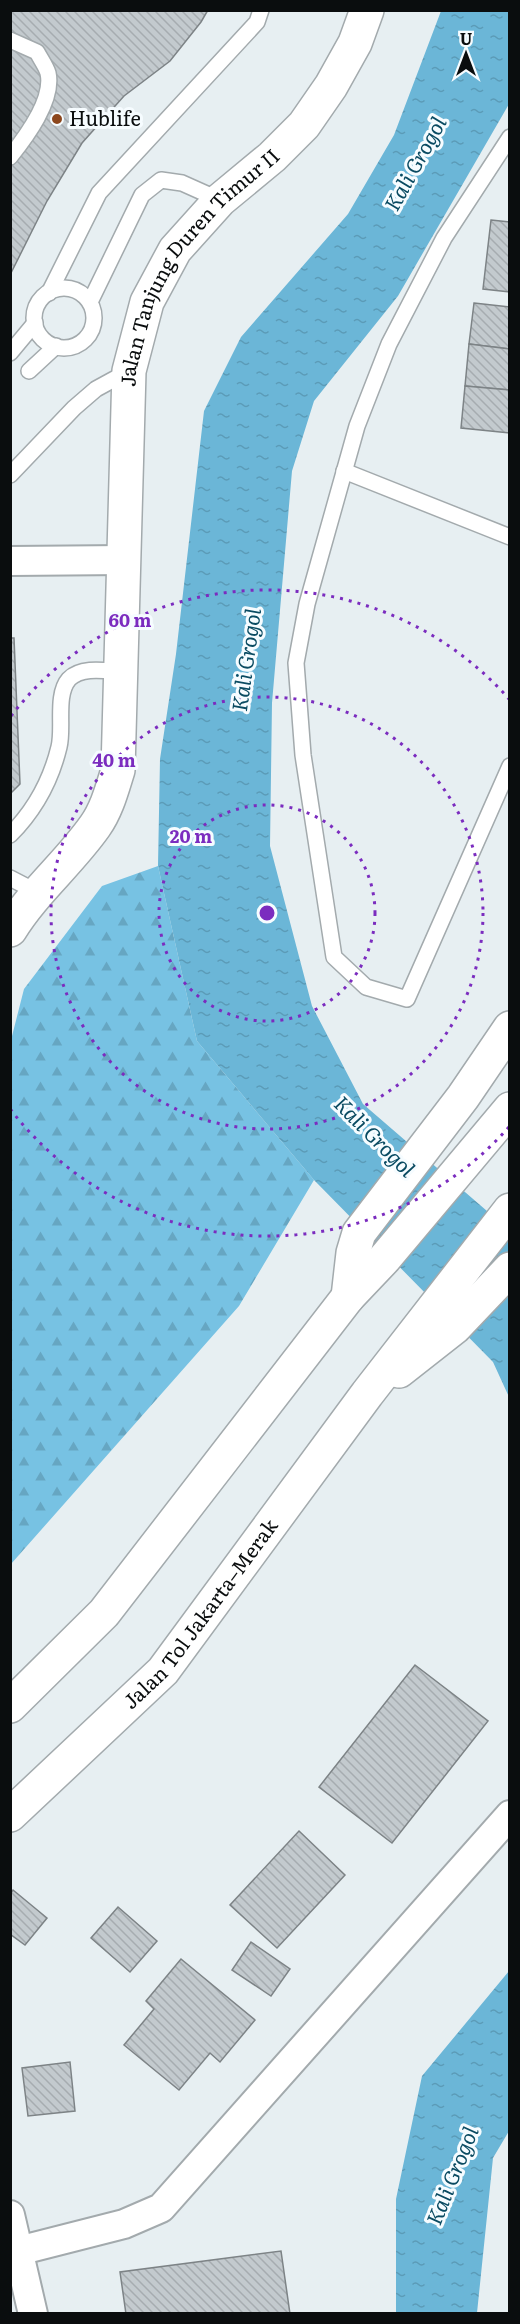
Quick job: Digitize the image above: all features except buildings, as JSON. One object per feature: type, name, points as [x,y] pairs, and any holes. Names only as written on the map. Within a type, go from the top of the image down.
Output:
[{"type":"main road","name":"Jalan Tanjung Duren Timur II","points":[[18,905],[96,826],[110,798],[118,770],[123,672],[129,371],[147,302],[175,250],[220,200],[272,157],[304,125],[332,86],[355,43],[367,10]]},
{"type":"main road","points":[[348,1297],[353,1252],[360,1233],[463,1097],[510,1028]]},
{"type":"main road","points":[[10,1706],[104,1613],[348,1297],[385,1258],[502,1118]]},
{"type":"main road","points":[[439,1324],[510,1210]]},
{"type":"main road","points":[[439,1324],[510,1269]]},
{"type":"main road","name":"Jalan Tol Jakarta–Merak","points":[[16,1810],[163,1671],[367,1394],[423,1354],[439,1324]]},
{"type":"street","points":[[10,561],[125,560]]},
{"type":"street","points":[[18,2251],[124,2224],[161,2208],[510,1815]]},
{"type":"street","points":[[10,2215],[33,2313]]},
{"type":"lane","points":[[49,293],[99,193],[257,22],[261,10]]},
{"type":"lane","points":[[10,40],[37,52],[48,74],[44,102],[28,135],[10,157]]},
{"type":"lane","points":[[510,137],[444,238],[389,344],[357,426],[307,604],[296,663],[303,755],[334,957],[366,987],[407,999],[510,766]]},
{"type":"lane","points":[[90,302],[142,195],[161,180],[182,183],[220,200]]},
{"type":"lane","points":[[59,288],[71,289],[82,294],[90,302],[94,325],[89,336],[80,343],[69,347],[56,346],[38,334],[35,311],[40,300],[49,293],[59,288]]},
{"type":"lane","points":[[10,353],[35,323]]},
{"type":"lane","points":[[29,371],[56,346]]},
{"type":"lane","points":[[10,475],[82,401],[96,389],[129,371]]},
{"type":"lane","points":[[344,471],[510,537]]},
{"type":"lane","points":[[10,835],[34,805],[49,779],[60,745],[63,696],[69,680],[84,671],[123,672]]},
{"type":"green space","points":[[158,866],[197,1041],[314,1180],[239,1306],[11,1564],[11,1040],[24,989],[102,886]]},
{"type":"water","name":"Kali Grogol","points":[[441,11],[509,11],[509,104],[398,296],[314,401],[292,471],[272,703],[270,846],[312,1006],[363,1104],[509,1230],[509,1397],[493,1362],[314,1180],[197,1041],[158,866],[160,759],[176,654],[204,411],[241,337],[348,214],[394,135]]},
{"type":"water","name":"Kali Grogol","points":[[509,1971],[509,2131],[493,2158],[477,2313],[396,2313],[396,2199],[422,2076]]},
{"type":"place","name":"Hublife","points":[[57,119]]}]
